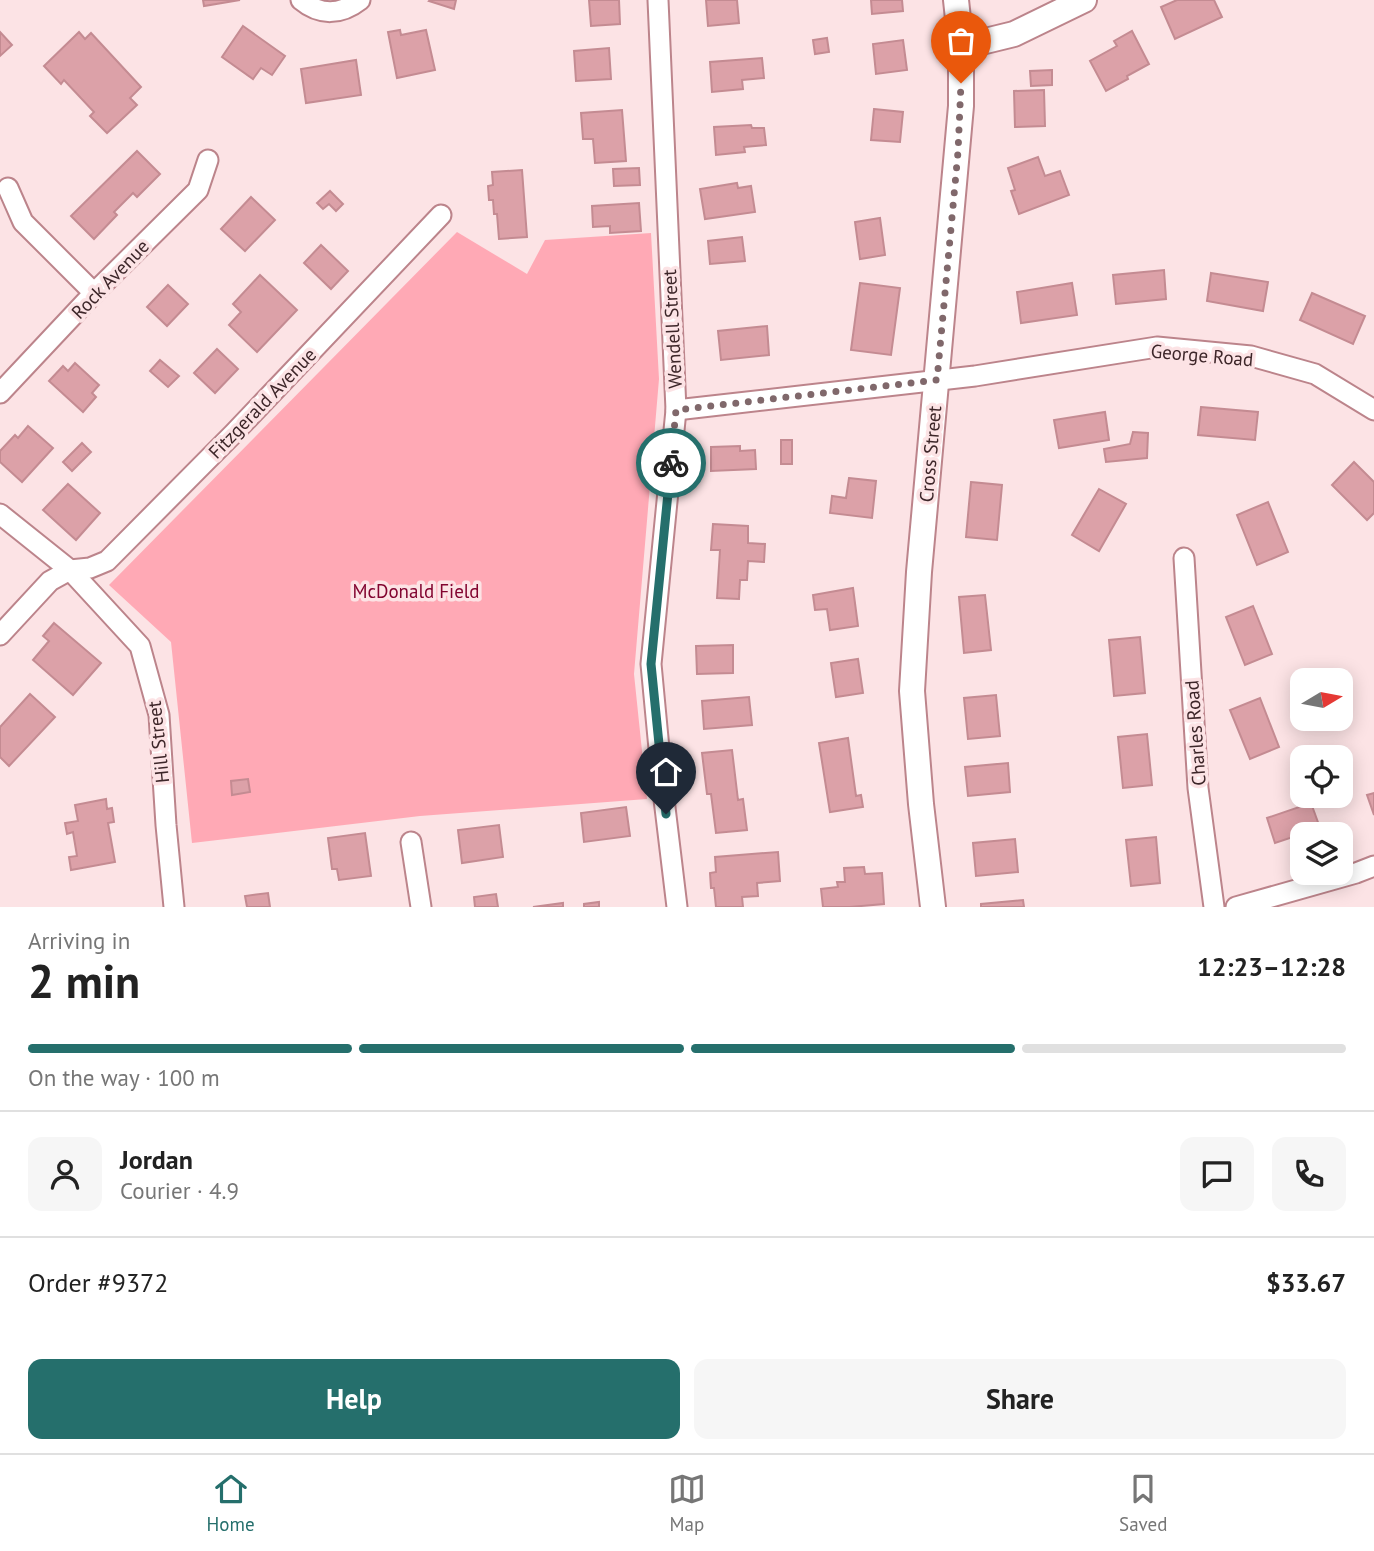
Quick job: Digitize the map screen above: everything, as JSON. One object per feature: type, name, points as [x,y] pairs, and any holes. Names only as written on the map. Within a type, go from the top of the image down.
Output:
[{"type":"street","points":[[301,0],[321,11],[334,12],[347,9],[360,0]]},
{"type":"street","name":"Wendell Street","points":[[658,0],[676,410],[651,664],[677,907]]},
{"type":"street","name":"Cross Street","points":[[933,907],[912,691],[920,559],[960,127],[961,47],[956,0]]},
{"type":"street","points":[[961,47],[1014,34],[1084,0]]},
{"type":"street","name":"Rock Avenue","points":[[0,393],[94,293],[198,191],[208,160]]},
{"type":"street","points":[[8,188],[23,222],[94,293]]},
{"type":"street","name":"Fitzgerald Avenue","points":[[71,570],[90,568],[107,561],[234,433],[442,215]]},
{"type":"street","name":"George Road","points":[[676,410],[937,380],[1157,347],[1251,356],[1315,374],[1374,410]]},
{"type":"street","name":"Hill Street","points":[[0,514],[71,570],[140,646],[159,715],[174,907]]},
{"type":"street","name":"Charles Road","points":[[1184,558],[1198,788],[1214,907]]},
{"type":"street","points":[[0,635],[50,581],[71,570]]},
{"type":"street","points":[[411,842],[421,907]]},
{"type":"street","points":[[1236,907],[1374,866]]},
{"type":"green space","name":"McDonald Field","points":[[457,232],[527,274],[545,240],[651,233],[659,379],[634,674],[647,799],[420,816],[192,843],[171,642],[109,585]]},
{"type":"building","points":[[203,0],[240,0],[204,6]]},
{"type":"building","points":[[430,0],[456,0],[454,9]]},
{"type":"building","points":[[589,0],[619,0],[620,24],[591,26]]},
{"type":"building","points":[[706,0],[737,0],[739,23],[708,26]]},
{"type":"building","points":[[871,0],[902,0],[903,11],[872,14]]},
{"type":"building","points":[[1177,0],[1214,0],[1222,17],[1175,39],[1161,7]]},
{"type":"building","points":[[243,26],[285,56],[272,75],[261,68],[253,79],[222,57]]},
{"type":"building","points":[[400,30],[401,35],[426,30],[435,70],[397,78],[388,32]]},
{"type":"building","points":[[1132,31],[1149,64],[1106,91],[1090,61],[1117,46],[1114,41]]},
{"type":"building","points":[[0,32],[12,45],[0,56]]},
{"type":"building","points":[[79,32],[85,39],[91,33],[141,87],[130,98],[137,105],[107,133],[90,116],[94,112],[64,80],[61,84],[44,66]]},
{"type":"building","points":[[827,38],[829,52],[815,54],[813,40]]},
{"type":"building","points":[[903,40],[907,70],[876,74],[873,44]]},
{"type":"building","points":[[609,48],[611,79],[576,81],[574,51]]},
{"type":"building","points":[[762,58],[764,78],[742,80],[743,89],[712,92],[710,62]]},
{"type":"building","points":[[356,60],[361,95],[306,103],[301,69]]},
{"type":"building","points":[[1052,70],[1052,85],[1031,86],[1030,71]]},
{"type":"building","points":[[1044,90],[1045,126],[1015,127],[1014,91]]},
{"type":"building","points":[[874,109],[903,112],[900,142],[871,140]]},
{"type":"building","points":[[622,110],[626,161],[595,163],[593,139],[583,139],[581,113]]},
{"type":"building","points":[[751,125],[752,128],[764,128],[766,145],[744,147],[745,152],[716,155],[714,127]]},
{"type":"building","points":[[137,151],[160,174],[137,197],[133,193],[114,212],[117,215],[94,239],[71,216]]},
{"type":"building","points":[[1038,157],[1045,176],[1060,171],[1069,195],[1019,214],[1011,191],[1015,190],[1008,168]]},
{"type":"building","points":[[639,168],[640,185],[614,186],[613,169]]},
{"type":"building","points":[[522,170],[527,237],[499,239],[497,214],[494,214],[493,200],[489,200],[488,186],[493,185],[492,172]]},
{"type":"building","points":[[737,183],[738,188],[751,186],[755,212],[705,219],[700,189]]},
{"type":"building","points":[[330,191],[343,204],[336,211],[329,204],[323,209],[317,203]]},
{"type":"building","points":[[251,197],[275,220],[245,251],[221,229]]},
{"type":"building","points":[[639,203],[641,231],[610,233],[610,226],[593,227],[592,206]]},
{"type":"building","points":[[880,218],[885,255],[860,259],[855,222]]},
{"type":"building","points":[[742,237],[745,261],[710,264],[708,241]]},
{"type":"building","points":[[321,245],[348,271],[331,289],[304,263]]},
{"type":"building","points":[[1164,270],[1166,299],[1116,304],[1113,275]]},
{"type":"building","points":[[1211,273],[1268,282],[1263,311],[1207,301]]},
{"type":"building","points":[[260,275],[297,310],[257,352],[229,325],[241,312],[233,304]]},
{"type":"building","points":[[860,283],[900,288],[891,355],[851,350]]},
{"type":"building","points":[[1072,283],[1077,315],[1021,323],[1017,292]]},
{"type":"building","points":[[168,285],[188,304],[167,326],[147,307]]},
{"type":"building","points":[[1312,293],[1365,316],[1353,344],[1300,320]]},
{"type":"building","points":[[767,326],[769,355],[721,360],[718,331]]},
{"type":"building","points":[[217,349],[238,369],[215,393],[194,373]]},
{"type":"building","points":[[160,360],[179,376],[168,387],[150,371]]},
{"type":"building","points":[[75,363],[99,385],[92,393],[96,397],[83,412],[49,381],[63,366],[68,371]]},
{"type":"building","points":[[1201,407],[1258,412],[1255,440],[1198,435]]},
{"type":"building","points":[[1105,412],[1109,440],[1059,448],[1054,420]]},
{"type":"building","points":[[28,426],[53,448],[22,482],[0,462],[0,451],[15,435],[18,438]]},
{"type":"building","points":[[1133,432],[1148,433],[1147,458],[1106,462],[1104,449],[1130,444]]},
{"type":"building","points":[[781,440],[792,440],[792,464],[781,464]]},
{"type":"building","points":[[82,443],[91,452],[72,471],[63,462]]},
{"type":"building","points":[[740,446],[740,451],[755,450],[756,469],[711,471],[711,447]]},
{"type":"building","points":[[1354,462],[1374,482],[1374,513],[1367,520],[1332,485]]},
{"type":"building","points":[[849,478],[876,481],[872,518],[830,513],[832,496],[846,498]]},
{"type":"building","points":[[971,482],[1002,485],[997,540],[966,537]]},
{"type":"building","points":[[68,484],[100,513],[76,540],[43,510]]},
{"type":"building","points":[[1099,489],[1126,504],[1099,551],[1072,535]]},
{"type":"building","points":[[1268,502],[1288,552],[1257,565],[1237,515]]},
{"type":"building","points":[[713,524],[748,526],[748,543],[765,544],[764,562],[748,561],[747,580],[740,580],[739,599],[717,598],[720,550],[711,550]]},
{"type":"building","points":[[853,588],[858,626],[830,630],[827,609],[815,610],[813,595]]},
{"type":"building","points":[[985,595],[991,650],[964,653],[959,597]]},
{"type":"building","points":[[1253,606],[1272,654],[1245,665],[1226,617]]},
{"type":"building","points":[[54,623],[101,663],[73,695],[33,660],[49,641],[43,636]]},
{"type":"building","points":[[1140,637],[1145,693],[1114,696],[1109,640]]},
{"type":"building","points":[[733,645],[733,673],[697,674],[696,646]]},
{"type":"building","points":[[858,659],[863,693],[836,697],[831,663]]},
{"type":"building","points":[[30,694],[55,717],[9,766],[0,757],[0,727]]},
{"type":"building","points":[[996,695],[1000,736],[968,739],[964,698]]},
{"type":"building","points":[[749,697],[752,725],[704,729],[702,701]]},
{"type":"building","points":[[1260,698],[1279,747],[1250,759],[1230,710]]},
{"type":"building","points":[[1147,734],[1152,785],[1123,788],[1118,737]]},
{"type":"building","points":[[848,738],[856,796],[861,795],[863,807],[830,812],[819,743]]},
{"type":"building","points":[[732,750],[738,800],[743,799],[747,830],[716,833],[711,794],[707,794],[702,753]]},
{"type":"building","points":[[1008,763],[1010,792],[968,796],[965,767]]},
{"type":"building","points":[[248,779],[250,792],[232,795],[231,781]]},
{"type":"building","points":[[1374,793],[1374,815],[1367,795]]},
{"type":"building","points":[[106,799],[107,809],[112,808],[114,822],[108,823],[115,862],[71,870],[69,857],[77,856],[73,832],[67,834],[65,823],[78,821],[75,805]]},
{"type":"building","points":[[626,807],[630,836],[584,842],[581,813]]},
{"type":"building","points":[[1296,808],[1313,808],[1318,822],[1290,822],[1290,838],[1275,843],[1267,818]]},
{"type":"building","points":[[499,825],[503,857],[462,863],[458,830]]},
{"type":"building","points":[[365,833],[371,876],[339,880],[337,869],[332,869],[328,838]]},
{"type":"building","points":[[1156,837],[1160,883],[1131,886],[1126,840]]},
{"type":"building","points":[[1015,839],[1018,872],[976,876],[973,843]]},
{"type":"building","points":[[778,852],[780,881],[757,883],[758,896],[742,897],[743,907],[716,907],[710,873],[716,872],[715,857]]},
{"type":"building","points":[[864,867],[865,874],[882,873],[884,904],[823,907],[821,889],[838,887],[837,882],[845,882],[844,868]]},
{"type":"building","points":[[268,893],[270,907],[247,907],[245,896]]},
{"type":"building","points":[[496,894],[498,907],[475,907],[474,897]]},
{"type":"building","points":[[1023,900],[1024,907],[981,907],[981,904]]},
{"type":"building","points":[[599,902],[599,907],[584,907],[584,904]]},
{"type":"building","points":[[563,903],[563,907],[533,907]]},
{"type":"way so far","points":[[671,463],[676,410],[937,380],[958,152],[961,83]]},
{"type":"route","points":[[666,814],[651,664],[671,463]]}]
